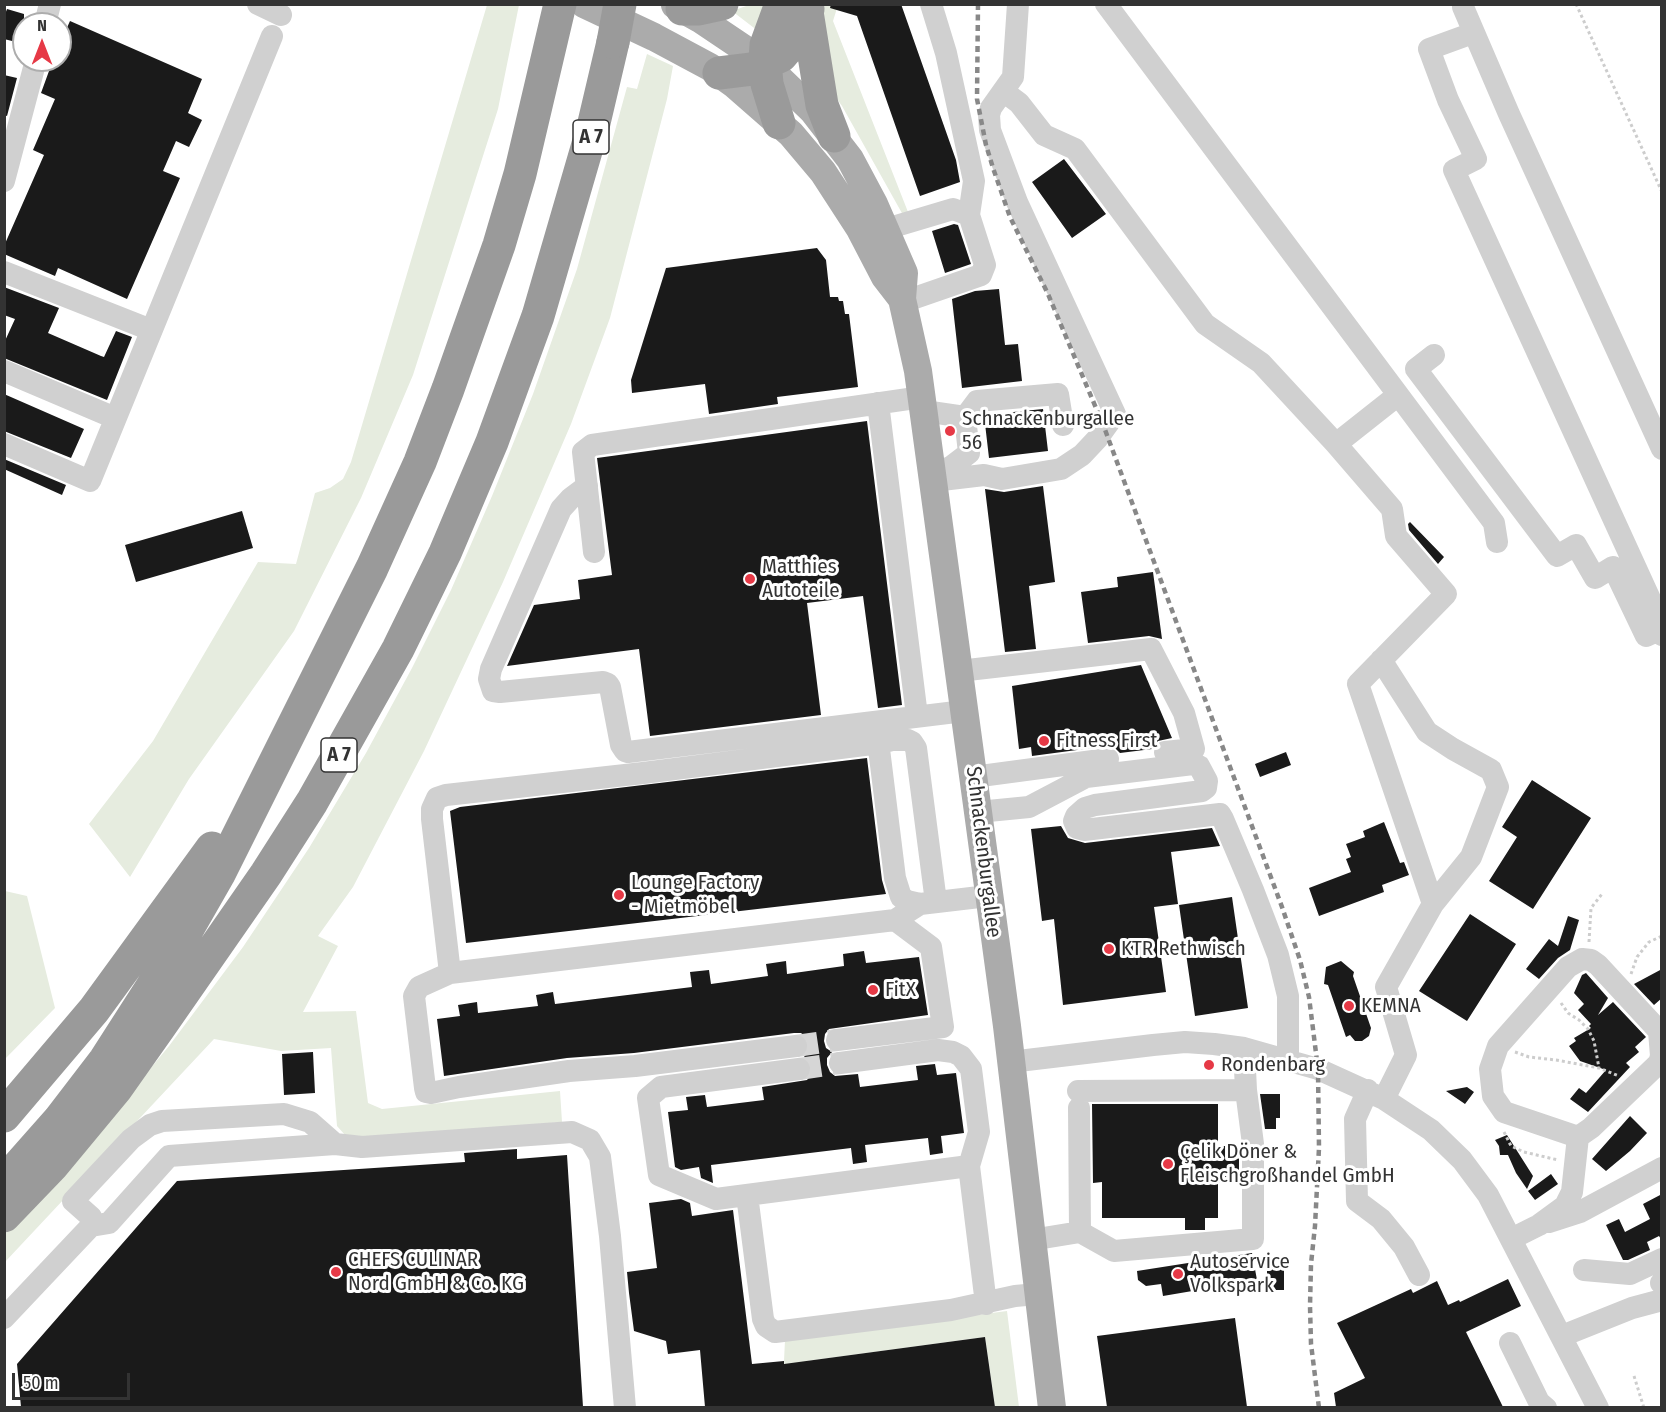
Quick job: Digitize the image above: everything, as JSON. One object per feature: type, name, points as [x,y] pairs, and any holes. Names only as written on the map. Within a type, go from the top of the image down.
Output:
[{"type":"highway","name":"A 7","points":[[4,1216],[53,1165],[102,1106],[153,1036],[266,873],[312,802],[398,649],[445,553],[492,442],[537,316],[593,128],[614,42],[620,4]]},
{"type":"highway","points":[[678,7],[699,9],[722,4]]},
{"type":"highway","points":[[719,73],[743,71],[765,65],[781,56],[794,43],[804,24],[799,7]]},
{"type":"highway","points":[[799,7],[822,105],[834,136]]},
{"type":"highway","name":"A 7","points":[[4,1182],[59,1120],[105,1060],[169,960],[219,874],[372,568],[420,462],[499,245],[567,9]]},
{"type":"highway","points":[[765,65],[767,84],[779,123]]},
{"type":"highway","points":[[4,1116],[94,1010],[205,859],[313,686]]},
{"type":"main road","name":"Schnackenburgallee","points":[[678,7],[735,42],[765,65],[799,96],[834,136],[850,159],[886,229],[904,273],[903,301],[923,404],[978,812],[1052,1407]]},
{"type":"main road","name":"Schnackenburgallee","points":[[567,9],[679,50],[719,73],[756,102],[791,134],[823,172],[860,229],[885,278],[903,301]]},
{"type":"street","points":[[258,4],[288,8]]},
{"type":"street","points":[[903,301],[981,275],[985,265],[969,215],[974,181],[946,53],[931,4]]},
{"type":"street","points":[[933,479],[984,475],[1002,479],[1061,469],[1082,455],[1115,414],[1017,202],[990,130],[991,108],[1013,77],[1018,4]]},
{"type":"street","points":[[1106,4],[1494,523],[1497,542]]},
{"type":"street","points":[[1463,7],[1662,449]]},
{"type":"street","points":[[1434,355],[1416,369],[1557,556],[1576,545],[1595,578],[1613,567],[1646,636],[1660,633],[1656,612],[1454,170],[1476,159],[1448,100],[1429,49],[1473,33]]},
{"type":"street","points":[[4,444],[90,481],[272,36]]},
{"type":"street","points":[[4,181],[33,72]]},
{"type":"street","points":[[1003,91],[1019,103],[1044,135],[1075,149],[1204,324],[1261,363],[1336,444],[1392,509],[1396,536],[1446,594],[1358,684],[1434,904]]},
{"type":"street","points":[[886,229],[952,209],[969,215]]},
{"type":"street","points":[[4,272],[151,330]]},
{"type":"street","points":[[4,371],[114,418]]},
{"type":"street","points":[[933,479],[969,453],[965,417],[977,401],[1058,394],[1063,424]]},
{"type":"street","points":[[1336,444],[1398,394]]},
{"type":"street","points":[[594,552],[583,452],[592,445],[878,403],[923,404],[965,417]]},
{"type":"street","points":[[878,403],[917,716]]},
{"type":"street","points":[[586,486],[561,508],[491,669],[489,679],[493,691],[603,682],[608,684],[621,745],[628,752],[964,711]]},
{"type":"street","points":[[959,671],[1151,649],[1184,713],[1194,748],[973,777]]},
{"type":"street","points":[[1381,660],[1427,732],[1491,770],[1498,787],[1471,857],[1434,904],[1386,987],[1406,1055],[1355,1119],[1357,1201],[1381,1219],[1404,1247],[1419,1275]]},
{"type":"street","points":[[450,973],[432,809],[437,798],[446,795],[655,772],[908,740],[916,748],[928,903]]},
{"type":"street","points":[[880,743],[897,888],[901,897],[907,901],[928,903],[988,896]]},
{"type":"street","points":[[978,812],[1029,807],[1086,777],[1193,764],[1198,766],[1207,781],[1206,788],[1202,791],[1085,808],[1074,821],[1077,828],[1084,830],[1220,814],[1278,955],[1288,996],[1288,1060]]},
{"type":"street","points":[[1135,800],[1147,795],[1150,788],[1148,779],[1136,771]]},
{"type":"street","points":[[796,1046],[635,1066],[569,1071],[459,1087],[443,1092],[426,1092],[414,996],[419,987],[450,973],[895,920],[928,903]]},
{"type":"street","points":[[837,1040],[943,1027],[931,947],[895,920]]},
{"type":"street","points":[[1539,1225],[1565,1206],[1572,1192],[1578,1137],[1591,1128],[1659,1063],[1661,1045],[1659,1031],[1598,965],[1587,960],[1575,962],[1498,1046],[1493,1058],[1490,1083],[1492,1096],[1504,1112],[1578,1137]]},
{"type":"street","points":[[1010,1062],[1185,1042],[1214,1044],[1244,1048],[1318,1069],[1376,1094],[1431,1130],[1462,1160],[1488,1195],[1598,1407]]},
{"type":"street","points":[[1031,1240],[1080,1232],[1114,1251],[1253,1239],[1253,1143],[1246,1090],[1244,1048]]},
{"type":"street","points":[[840,1063],[938,1050],[953,1052],[961,1056],[971,1069],[979,1132],[969,1166],[986,1304]]},
{"type":"street","points":[[799,1068],[661,1087],[648,1098],[659,1175],[716,1199],[969,1166]]},
{"type":"street","points":[[1080,1232],[1079,1100],[1246,1090]]},
{"type":"street","points":[[91,1226],[91,1217],[73,1201],[131,1138],[140,1131],[162,1121],[284,1114],[310,1122],[334,1144]]},
{"type":"street","points":[[4,1318],[91,1226],[109,1223],[169,1156],[334,1144],[362,1148],[572,1132],[590,1140],[600,1157],[626,1407]]},
{"type":"street","points":[[1510,1239],[1539,1225],[1580,1212],[1662,1168]]},
{"type":"street","points":[[747,1195],[763,1319],[766,1326],[775,1332],[951,1310],[1037,1293]]},
{"type":"street","points":[[1584,1270],[1630,1274],[1662,1259]]},
{"type":"street","points":[[1632,1308],[1661,1283]]},
{"type":"street","points":[[1562,1336],[1632,1308],[1662,1300]]},
{"type":"street","points":[[1510,1343],[1539,1402],[1546,1407]]},
{"type":"path","points":[[1576,4],[1662,192]]},
{"type":"path","points":[[1587,960],[1591,908],[1602,894]]},
{"type":"path","points":[[1623,992],[1637,957],[1649,942],[1662,936]]},
{"type":"path","points":[[1552,986],[1568,1013],[1580,1020],[1588,1029],[1594,1041],[1599,1068]]},
{"type":"path","points":[[1503,1041],[1514,1052],[1529,1057],[1599,1068],[1638,1083]]},
{"type":"path","points":[[1504,1112],[1503,1126],[1510,1146],[1524,1152],[1575,1164]]},
{"type":"path","points":[[1634,1376],[1644,1407]]},
{"type":"shaded area","points":[[487,5],[519,5],[498,109],[413,375],[361,498],[294,631],[189,779],[130,877],[89,824],[153,741],[258,562],[296,564],[315,493],[330,488],[343,479],[351,462]]},
{"type":"shaded area","points":[[749,5],[769,5],[758,31],[732,11]]},
{"type":"shaded area","points":[[820,5],[838,5],[833,21],[908,212],[903,215],[842,106],[829,88]]},
{"type":"shaded area","points":[[647,54],[673,66],[667,99],[610,318],[571,424],[503,582],[424,751],[353,887],[318,936],[338,946],[303,1012],[356,1011],[368,1103],[382,1109],[560,1091],[562,1122],[359,1138],[345,1135],[337,1126],[331,1048],[281,1051],[214,1039],[5,1262],[5,1234],[86,1146],[169,1046],[243,947],[309,848],[366,753],[412,668],[451,590],[533,394],[577,269],[627,87],[637,89]]},
{"type":"shaded area","points":[[5,891],[27,896],[55,1008],[5,1059]]},
{"type":"shaded area","points":[[1007,1311],[1019,1407],[995,1407],[985,1337],[807,1361],[790,1400],[784,1361],[785,1340]]},
{"type":"building","points":[[831,4],[901,4],[956,160],[960,182],[920,196],[857,16],[830,8]]},
{"type":"building","points":[[7,9],[17,12],[12,12],[12,41],[4,39],[4,17]]},
{"type":"building","points":[[72,22],[202,79],[188,113],[202,120],[189,147],[176,141],[163,171],[180,178],[127,299],[58,268],[55,276],[4,254],[4,246],[44,155],[33,150],[55,99],[41,93],[49,72],[72,72]]},
{"type":"building","points":[[4,75],[17,78],[7,116],[4,115]]},
{"type":"building","points":[[1064,159],[1106,214],[1072,238],[1032,182]]},
{"type":"building","points":[[954,224],[958,225],[971,264],[945,273],[932,231]]},
{"type":"building","points":[[817,248],[826,260],[830,297],[838,297],[839,301],[843,301],[845,314],[849,314],[858,387],[777,397],[778,404],[709,414],[705,384],[632,393],[631,380],[666,268]]},
{"type":"building","points":[[4,287],[59,308],[48,333],[101,356],[104,357],[116,331],[132,337],[107,400],[4,358],[4,343],[15,319],[4,315]]},
{"type":"building","points":[[999,289],[1005,345],[1018,344],[1022,381],[962,388],[952,299],[975,291]]},
{"type":"building","points":[[4,394],[84,429],[71,458],[4,431]]},
{"type":"building","points":[[1043,409],[1048,451],[989,458],[984,415]]},
{"type":"building","name":"Matthies Autoteile","points":[[867,421],[902,705],[878,708],[863,596],[807,603],[821,715],[650,736],[639,649],[507,666],[534,605],[580,599],[578,580],[612,575],[597,458]]},
{"type":"building","points":[[4,459],[66,485],[62,495],[4,469]]},
{"type":"building","points":[[1043,486],[1055,582],[1029,586],[1036,649],[1005,652],[985,489],[1004,492]]},
{"type":"building","points":[[242,511],[253,548],[136,582],[125,545]]},
{"type":"building","points":[[1410,522],[1444,557],[1438,564],[1409,530]]},
{"type":"building","points":[[1153,572],[1162,639],[1149,636],[1088,643],[1081,592],[1118,587],[1117,577]]},
{"type":"building","points":[[1141,665],[1172,738],[1158,741],[1152,749],[1120,753],[1114,747],[1107,746],[1032,756],[1031,747],[1019,749],[1012,686]]},
{"type":"building","points":[[1286,752],[1291,765],[1260,777],[1255,764]]},
{"type":"building","points":[[867,758],[882,880],[886,894],[466,943],[450,811],[460,807]]},
{"type":"building","points":[[1532,780],[1591,818],[1533,909],[1489,881],[1517,837],[1502,827]]},
{"type":"building","points":[[1384,822],[1400,863],[1404,862],[1409,875],[1382,885],[1384,892],[1319,916],[1309,888],[1351,872],[1346,859],[1351,857],[1346,844],[1365,837],[1363,831]]},
{"type":"building","points":[[1061,826],[1068,838],[1085,843],[1212,828],[1220,846],[1171,852],[1178,904],[1154,907],[1166,992],[1063,1005],[1054,919],[1042,921],[1031,829]]},
{"type":"building","points":[[1232,897],[1248,1008],[1195,1016],[1179,905]]},
{"type":"building","points":[[1470,914],[1516,944],[1467,1021],[1419,991]]},
{"type":"building","points":[[1568,916],[1579,920],[1570,950],[1558,958],[1539,979],[1526,969],[1549,939],[1558,946]]},
{"type":"building","points":[[864,951],[866,963],[919,957],[928,1015],[829,1029],[824,1041],[826,1048],[832,1052],[827,1058],[827,1065],[835,1076],[858,1074],[860,1087],[918,1080],[916,1066],[935,1064],[937,1075],[956,1073],[964,1133],[941,1136],[943,1153],[930,1155],[928,1138],[865,1145],[867,1162],[853,1164],[851,1148],[711,1165],[713,1183],[701,1178],[699,1167],[681,1170],[675,1167],[668,1112],[688,1110],[686,1097],[705,1095],[707,1107],[764,1100],[762,1087],[807,1080],[812,1068],[810,1061],[804,1057],[809,1051],[809,1044],[801,1033],[634,1053],[567,1058],[444,1076],[437,1019],[460,1016],[458,1005],[477,1002],[478,1013],[538,1006],[536,995],[553,992],[555,1004],[692,987],[690,972],[709,970],[711,984],[768,976],[766,964],[786,961],[787,974],[844,966],[843,954]]},
{"type":"building","name":"KEMNA","points":[[1341,961],[1354,972],[1353,976],[1371,1028],[1369,1036],[1362,1041],[1355,1041],[1350,1035],[1346,1037],[1328,985],[1324,984],[1326,967]]},
{"type":"building","points":[[1662,969],[1662,998],[1654,1005],[1634,984]]},
{"type":"building","points":[[1586,973],[1608,998],[1598,1015],[1613,1002],[1646,1037],[1635,1047],[1639,1052],[1626,1063],[1630,1067],[1588,1112],[1570,1099],[1579,1088],[1586,1093],[1606,1070],[1580,1061],[1569,1046],[1576,1041],[1574,1038],[1591,1028],[1589,1026],[1591,1024],[1578,1010],[1584,1004],[1574,993],[1582,975]]},
{"type":"building","points":[[313,1052],[315,1093],[284,1095],[282,1054]]},
{"type":"building","points":[[1467,1087],[1474,1092],[1465,1104],[1446,1091]]},
{"type":"building","points":[[1260,1094],[1280,1094],[1280,1118],[1276,1118],[1276,1129],[1265,1129]]},
{"type":"building","name":"Çelik Döner & Fleischgroßhandel GmbH","points":[[1092,1104],[1218,1104],[1218,1146],[1239,1146],[1239,1183],[1218,1183],[1218,1218],[1205,1218],[1205,1230],[1185,1230],[1185,1218],[1102,1218],[1102,1182],[1093,1183]]},
{"type":"building","points":[[1630,1116],[1647,1133],[1606,1171],[1592,1159]]},
{"type":"building","points":[[1507,1135],[1533,1176],[1527,1189],[1508,1155],[1500,1155],[1499,1146],[1495,1140]]},
{"type":"building","name":"CHEFS CULINAR Nord GmbH & Co. KG","points":[[517,1149],[517,1159],[567,1155],[583,1407],[21,1407],[17,1364],[177,1181],[465,1162],[464,1153]]},
{"type":"building","points":[[1551,1174],[1558,1184],[1535,1200],[1528,1191]]},
{"type":"building","points":[[1662,1194],[1662,1241],[1659,1236],[1647,1242],[1650,1250],[1623,1260],[1606,1225],[1619,1219],[1625,1232],[1650,1219],[1643,1204]]},
{"type":"building","points":[[681,1199],[690,1203],[692,1216],[733,1210],[752,1364],[784,1361],[784,1364],[985,1337],[995,1407],[705,1407],[700,1350],[668,1354],[666,1341],[634,1331],[629,1293],[627,1272],[657,1268],[649,1203]]},
{"type":"building","name":"Autoservice Volkspark","points":[[1252,1253],[1257,1280],[1163,1296],[1161,1284],[1146,1286],[1138,1280],[1137,1271]]},
{"type":"building","points":[[1267,1269],[1284,1269],[1284,1290],[1267,1290]]},
{"type":"building","points":[[1508,1279],[1521,1306],[1466,1332],[1503,1407],[1336,1407],[1334,1393],[1365,1378],[1337,1323],[1411,1289],[1413,1293],[1437,1281],[1448,1305],[1459,1300],[1460,1302]]},
{"type":"building","points":[[1235,1318],[1247,1407],[1107,1407],[1097,1336]]},
{"type":"tunnel","points":[[796,1046],[837,1040]]},
{"type":"tunnel","points":[[799,1069],[840,1063]]},
{"type":"railway","points":[[978,4],[977,99],[993,168],[1010,217],[1048,294],[1104,427],[1282,907],[1300,960],[1309,997],[1318,1069],[1319,1148],[1310,1306],[1311,1344],[1319,1408]]},
{"type":"place","name":"Schnackenburgallee 56","points":[[950,431]]},
{"type":"place","name":"Matthies Autoteile","points":[[750,579]]},
{"type":"place","name":"Fitness First","points":[[1044,741]]},
{"type":"place","name":"Lounge Factory - Mietmöbel","points":[[619,895]]},
{"type":"place","name":"KTR Rethwisch","points":[[1109,949]]},
{"type":"place","name":"FitX","points":[[873,990]]},
{"type":"place","name":"KEMNA","points":[[1349,1006]]},
{"type":"place","name":"Rondenbarg","points":[[1209,1065]]},
{"type":"place","name":"Çelik Döner & Fleischgroßhandel GmbH","points":[[1168,1164]]},
{"type":"place","name":"CHEFS CULINAR Nord GmbH & Co. KG","points":[[336,1272]]},
{"type":"place","name":"Autoservice Volkspark","points":[[1178,1274]]}]
